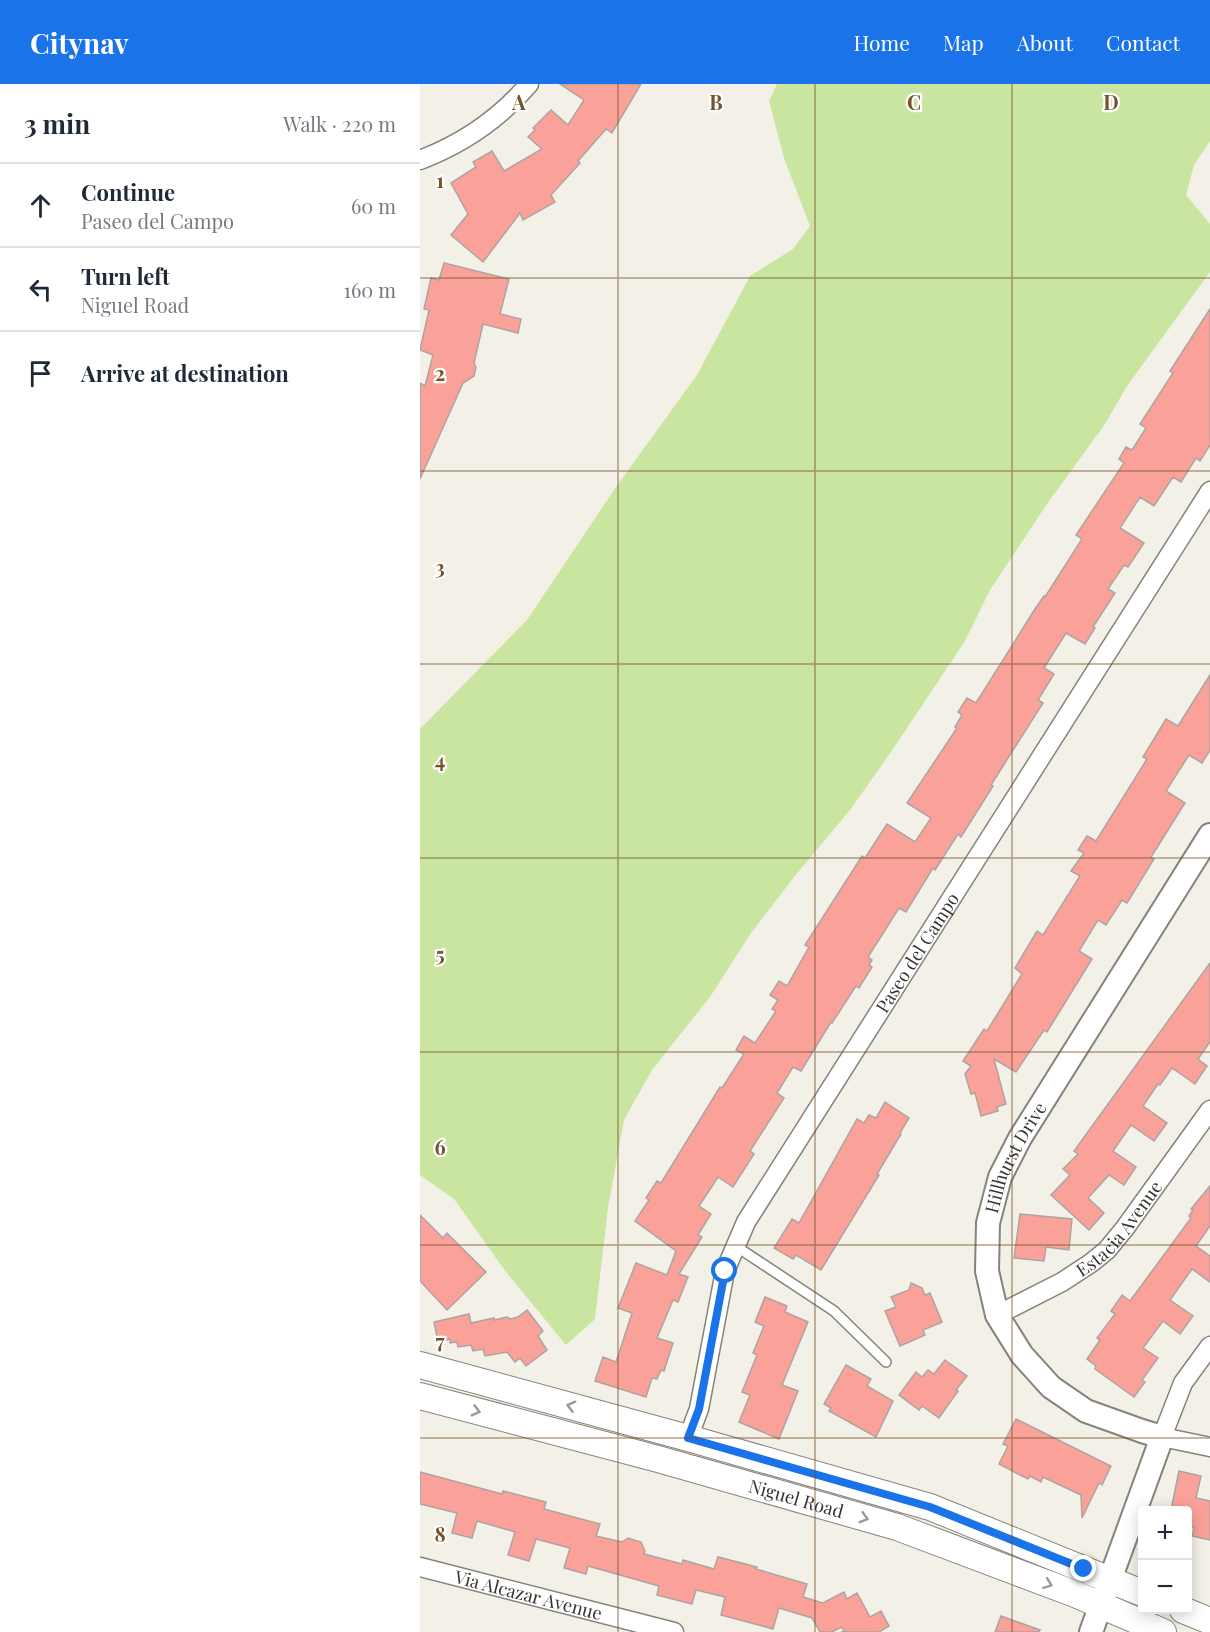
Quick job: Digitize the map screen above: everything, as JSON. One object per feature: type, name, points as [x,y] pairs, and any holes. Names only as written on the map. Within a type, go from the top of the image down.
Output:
[{"type":"main road","name":"Niguel Road","points":[[420,1365],[930,1507],[1138,1591]]},
{"type":"main road","name":"Niguel Road","points":[[420,1395],[897,1527],[1101,1605],[1163,1632]]},
{"type":"main road","points":[[559,1433],[582,1426],[670,1449],[680,1447],[688,1438],[700,1453],[710,1460],[777,1480],[784,1486],[788,1496]]},
{"type":"main road","points":[[1192,1614],[1210,1621]]},
{"type":"street","points":[[420,160],[471,135],[514,102],[529,84]]},
{"type":"street","name":"Paseo del Campo","points":[[688,1438],[699,1409],[725,1271],[734,1245],[746,1222],[1210,491]]},
{"type":"street","name":"Hillhurst Drive","points":[[1162,1437],[1086,1411],[1051,1387],[1022,1355],[997,1315],[987,1270],[988,1223],[1000,1178],[1020,1138],[1210,835]]},
{"type":"street","name":"Estacia Avenue","points":[[997,1315],[1062,1282],[1107,1250],[1210,1110]]},
{"type":"street","points":[[1091,1632],[1183,1383],[1210,1346]]},
{"type":"street","points":[[1162,1437],[1210,1448]]},
{"type":"street","name":"Via Alcazar Avenue","points":[[420,1566],[674,1632]]},
{"type":"lane","points":[[734,1245],[834,1311],[886,1362]]},
{"type":"green space","points":[[777,84],[1210,84],[1210,141],[1194,165],[1186,195],[1210,224],[1210,272],[1127,386],[1105,424],[1047,504],[990,590],[965,641],[891,752],[850,810],[751,933],[710,997],[652,1070],[624,1120],[608,1208],[595,1319],[566,1345],[506,1272],[454,1199],[420,1175],[420,729],[527,620],[616,487],[697,375],[750,276],[793,249],[810,226],[784,158],[769,101]]},
{"type":"building","points":[[560,84],[641,84],[612,133],[606,129],[551,195],[555,202],[523,220],[520,213],[483,262],[451,235],[468,214],[451,183],[476,167],[473,162],[492,151],[504,171],[542,149],[528,137],[535,130],[533,128],[551,110],[568,125],[584,100]]},
{"type":"building","points":[[444,263],[509,279],[500,314],[521,319],[518,333],[483,324],[474,363],[476,367],[474,376],[463,383],[420,479],[420,383],[425,386],[433,355],[420,350],[429,310],[424,309],[431,278],[439,280]]},
{"type":"building","points":[[1210,309],[1210,445],[1200,461],[1196,458],[1181,482],[1173,477],[1154,506],[1140,497],[1120,528],[1144,543],[1128,567],[1124,565],[1108,589],[1115,593],[1093,627],[1095,628],[1085,644],[1066,633],[1044,668],[1054,674],[1038,700],[1043,703],[961,837],[958,834],[935,870],[933,868],[906,912],[899,908],[868,957],[872,960],[869,965],[872,967],[859,988],[856,986],[831,1022],[801,1071],[793,1067],[777,1093],[784,1098],[750,1151],[754,1154],[733,1187],[718,1177],[699,1206],[711,1214],[698,1235],[702,1237],[679,1274],[688,1277],[678,1302],[673,1300],[657,1338],[673,1343],[664,1371],[661,1370],[657,1379],[652,1378],[646,1397],[595,1381],[603,1357],[616,1362],[632,1313],[618,1308],[636,1263],[667,1275],[676,1251],[635,1221],[649,1200],[646,1198],[657,1181],[661,1183],[720,1087],[722,1088],[744,1054],[736,1050],[744,1036],[755,1043],[776,1011],[772,1009],[778,1000],[770,995],[779,981],[787,986],[809,947],[805,945],[862,856],[865,858],[887,824],[915,842],[931,818],[907,803],[957,728],[955,727],[962,715],[958,712],[967,698],[976,703],[1082,539],[1076,535],[1124,463],[1119,459],[1126,447],[1132,450],[1146,428],[1140,424],[1173,373],[1170,371]]},
{"type":"building","points":[[1210,675],[1210,750],[1202,763],[1189,755],[1166,791],[1185,803],[1151,857],[1154,859],[1127,903],[1122,900],[1106,925],[1098,920],[1079,951],[1092,959],[1047,1032],[1044,1030],[1016,1072],[994,1059],[1006,1104],[997,1107],[998,1111],[981,1116],[975,1093],[971,1094],[965,1074],[971,1066],[963,1061],[984,1029],[987,1031],[1022,974],[1015,968],[1037,931],[1043,935],[1080,876],[1071,871],[1084,853],[1078,850],[1087,836],[1096,841],[1147,759],[1143,757],[1166,719],[1178,726]]},
{"type":"building","points":[[1210,963],[1210,1042],[1198,1059],[1207,1066],[1195,1084],[1172,1068],[1160,1085],[1158,1084],[1143,1106],[1167,1123],[1154,1141],[1131,1125],[1113,1151],[1136,1167],[1124,1185],[1109,1175],[1088,1198],[1104,1213],[1089,1230],[1051,1195],[1070,1175],[1063,1169],[1078,1154],[1074,1151]]},
{"type":"building","points":[[885,1102],[909,1118],[877,1174],[879,1175],[821,1270],[796,1255],[793,1259],[774,1248],[792,1219],[799,1223],[857,1119],[864,1123],[869,1115],[876,1118]]},
{"type":"building","points":[[1210,1186],[1210,1226],[1196,1246],[1210,1256],[1210,1282],[1192,1269],[1170,1300],[1193,1316],[1180,1334],[1163,1321],[1143,1348],[1158,1358],[1142,1380],[1145,1382],[1134,1397],[1095,1369],[1096,1366],[1087,1359],[1100,1340],[1097,1338],[1115,1314],[1111,1311],[1122,1295],[1130,1301],[1191,1218],[1189,1216],[1193,1210],[1191,1209]]},
{"type":"building","points":[[1020,1214],[1072,1219],[1069,1250],[1046,1247],[1044,1261],[1014,1258]]},
{"type":"building","points":[[420,1215],[443,1238],[447,1233],[486,1272],[447,1310],[420,1281]]},
{"type":"building","points":[[911,1283],[922,1288],[925,1295],[930,1293],[942,1322],[923,1330],[925,1335],[900,1346],[885,1311],[896,1307],[891,1297],[909,1290]]},
{"type":"building","points":[[765,1297],[787,1306],[785,1312],[808,1322],[782,1385],[798,1391],[779,1439],[739,1422],[750,1395],[742,1392],[757,1355],[753,1353],[764,1326],[755,1322]]},
{"type":"building","points":[[527,1310],[543,1331],[538,1336],[547,1350],[526,1366],[520,1358],[515,1362],[507,1352],[485,1356],[483,1349],[473,1351],[471,1345],[458,1347],[457,1342],[450,1343],[450,1339],[438,1342],[434,1322],[469,1314],[471,1323],[494,1318],[494,1320],[507,1317],[511,1319]]},
{"type":"building","points":[[945,1360],[967,1376],[939,1418],[922,1406],[919,1410],[899,1395],[916,1372],[922,1377],[928,1370],[934,1374]]},
{"type":"building","points":[[846,1365],[871,1379],[867,1386],[893,1401],[876,1437],[829,1411],[831,1408],[824,1404]]},
{"type":"building","points":[[1016,1419],[1111,1466],[1102,1485],[1099,1483],[1082,1518],[1081,1495],[1043,1477],[1041,1482],[1030,1476],[1028,1479],[999,1464],[1008,1446],[1003,1444]]},
{"type":"building","points":[[1179,1471],[1201,1476],[1196,1498],[1210,1501],[1210,1540],[1192,1536],[1194,1528],[1192,1527],[1192,1506],[1172,1506]]},
{"type":"building","points":[[420,1472],[502,1494],[503,1491],[546,1502],[544,1509],[600,1524],[596,1536],[622,1542],[628,1538],[641,1542],[644,1554],[682,1564],[683,1560],[714,1569],[718,1557],[757,1567],[756,1569],[807,1584],[803,1597],[823,1603],[844,1592],[847,1599],[857,1593],[870,1617],[881,1611],[889,1626],[879,1632],[841,1632],[844,1631],[842,1627],[832,1632],[820,1632],[812,1618],[779,1608],[773,1629],[721,1615],[725,1597],[696,1590],[692,1604],[657,1595],[659,1586],[588,1566],[586,1574],[564,1568],[570,1548],[536,1539],[529,1561],[508,1555],[515,1532],[477,1521],[472,1538],[452,1533],[457,1513],[420,1504]]},
{"type":"building","points":[[1001,1616],[1040,1630],[1039,1632],[995,1632]]},
{"type":"route","points":[[725,1271],[699,1409],[688,1438],[930,1507],[1084,1569]]}]
